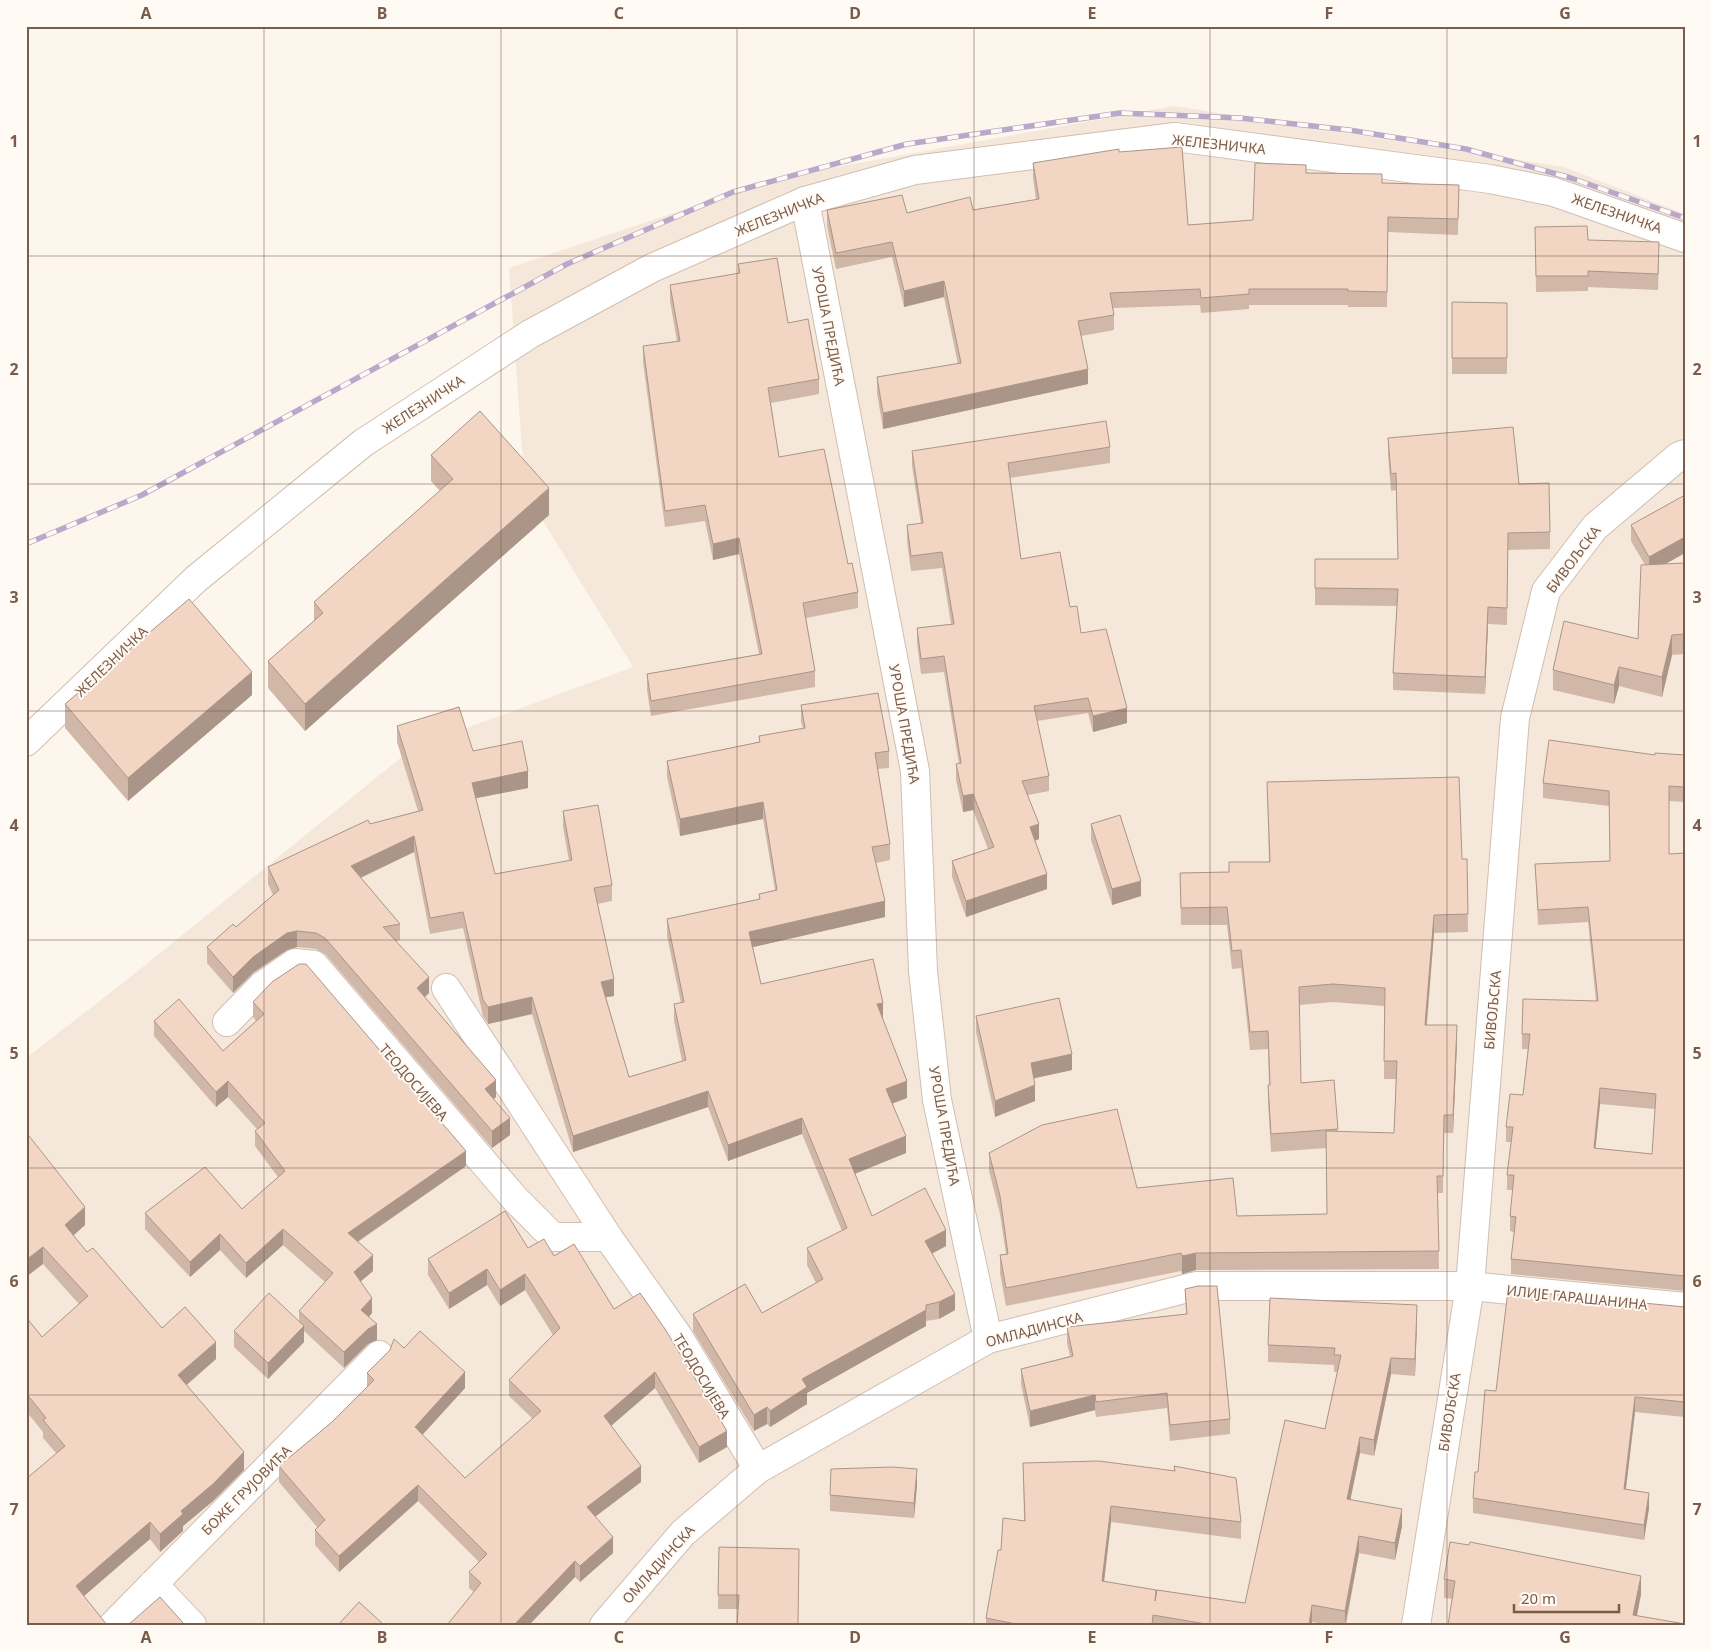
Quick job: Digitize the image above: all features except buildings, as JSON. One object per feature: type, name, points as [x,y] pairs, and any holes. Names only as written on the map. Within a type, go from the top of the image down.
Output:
[{"type":"street","name":"ЖЕЛЕЗНИЧКА","points":[[26,742],[196,579],[363,443],[530,334],[652,268],[805,201],[915,170],[1175,137],[1499,181],[1554,192],[1685,238]]},
{"type":"street","name":"УРОША ПРЕДИЋА","points":[[805,201],[915,771],[923,971],[938,1100],[988,1339]]},
{"type":"street","name":"БИВОЉСКА","points":[[1416,1625],[1470,1286],[1515,718],[1546,591],[1595,526],[1679,456],[1685,454]]},
{"type":"street","name":"ТЕОДОСИЈЕВА","points":[[227,1022],[262,986],[296,963],[314,965],[516,1200],[553,1237],[608,1237]]},
{"type":"street","name":"ТЕОДОСИЈЕВА","points":[[446,988],[608,1237],[678,1336],[758,1469]]},
{"type":"street","name":"ОМЛАДИНСКА","points":[[604,1625],[684,1533],[758,1469],[988,1339],[1196,1286],[1470,1286]]},
{"type":"street","name":"ИЛИЈЕ ГАРАШАНИНА","points":[[1470,1286],[1685,1308]]},
{"type":"street","name":"БОЖЕ ГРУЈОВИЋА","points":[[113,1625],[379,1355]]},
{"type":"street","points":[[154,1584],[192,1625]]},
{"type":"shaded area","points":[[1174,106],[1564,167],[1685,214],[1685,1625],[26,1625],[26,1058],[123,983],[414,747],[633,667],[525,492],[509,268],[781,177]]},
{"type":"railway","points":[[26,544],[142,495],[567,264],[733,192],[907,144],[1120,113],[1240,118],[1349,130],[1466,149],[1571,178],[1685,218]]}]
